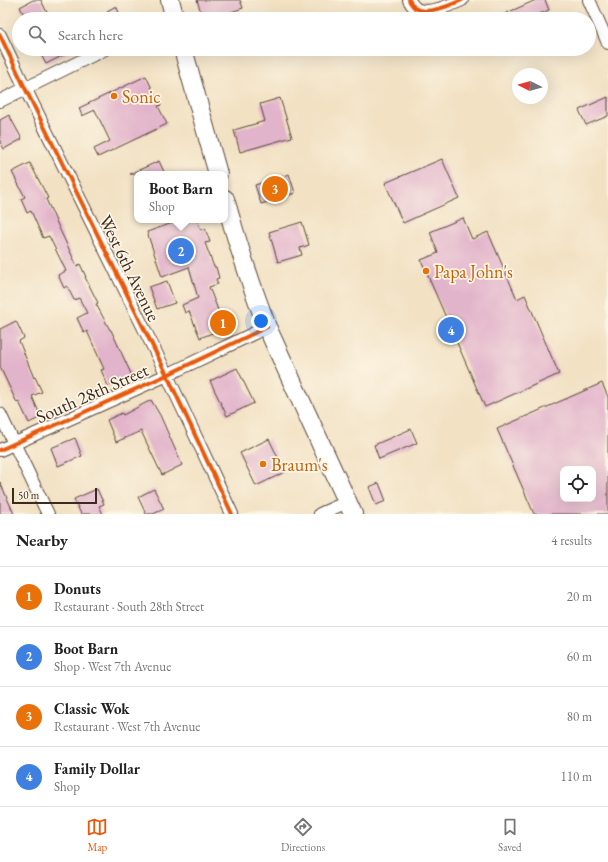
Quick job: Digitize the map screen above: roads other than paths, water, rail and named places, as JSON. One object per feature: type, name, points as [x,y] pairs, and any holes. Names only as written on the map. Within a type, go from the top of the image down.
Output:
[{"type":"main road","points":[[185,56],[217,171]]},
{"type":"main road","points":[[228,209],[267,327],[350,508]]},
{"type":"street","points":[[409,0],[415,8],[424,10],[434,10],[446,7],[462,0]]},
{"type":"street","points":[[589,0],[594,12]]},
{"type":"street","points":[[596,16],[608,43]]},
{"type":"street","name":"West 6th Avenue","points":[[0,35],[167,375],[232,514]]},
{"type":"street","points":[[0,100],[91,56]]},
{"type":"street","name":"South 28th Street","points":[[0,450],[167,375],[267,327]]},
{"type":"street","points":[[0,414],[48,514]]},
{"type":"street","points":[[320,514],[350,508]]},
{"type":"place","name":"Sonic","points":[[114,96]]},
{"type":"place","name":"Classic Wok","points":[[275,189]]},
{"type":"place","name":"Boot Barn","points":[[181,251]]},
{"type":"place","name":"Papa John's","points":[[426,271]]},
{"type":"place","name":"Donuts","points":[[223,323]]},
{"type":"place","name":"Family Dollar","points":[[451,330]]},
{"type":"place","name":"Braum's","points":[[263,464]]}]
